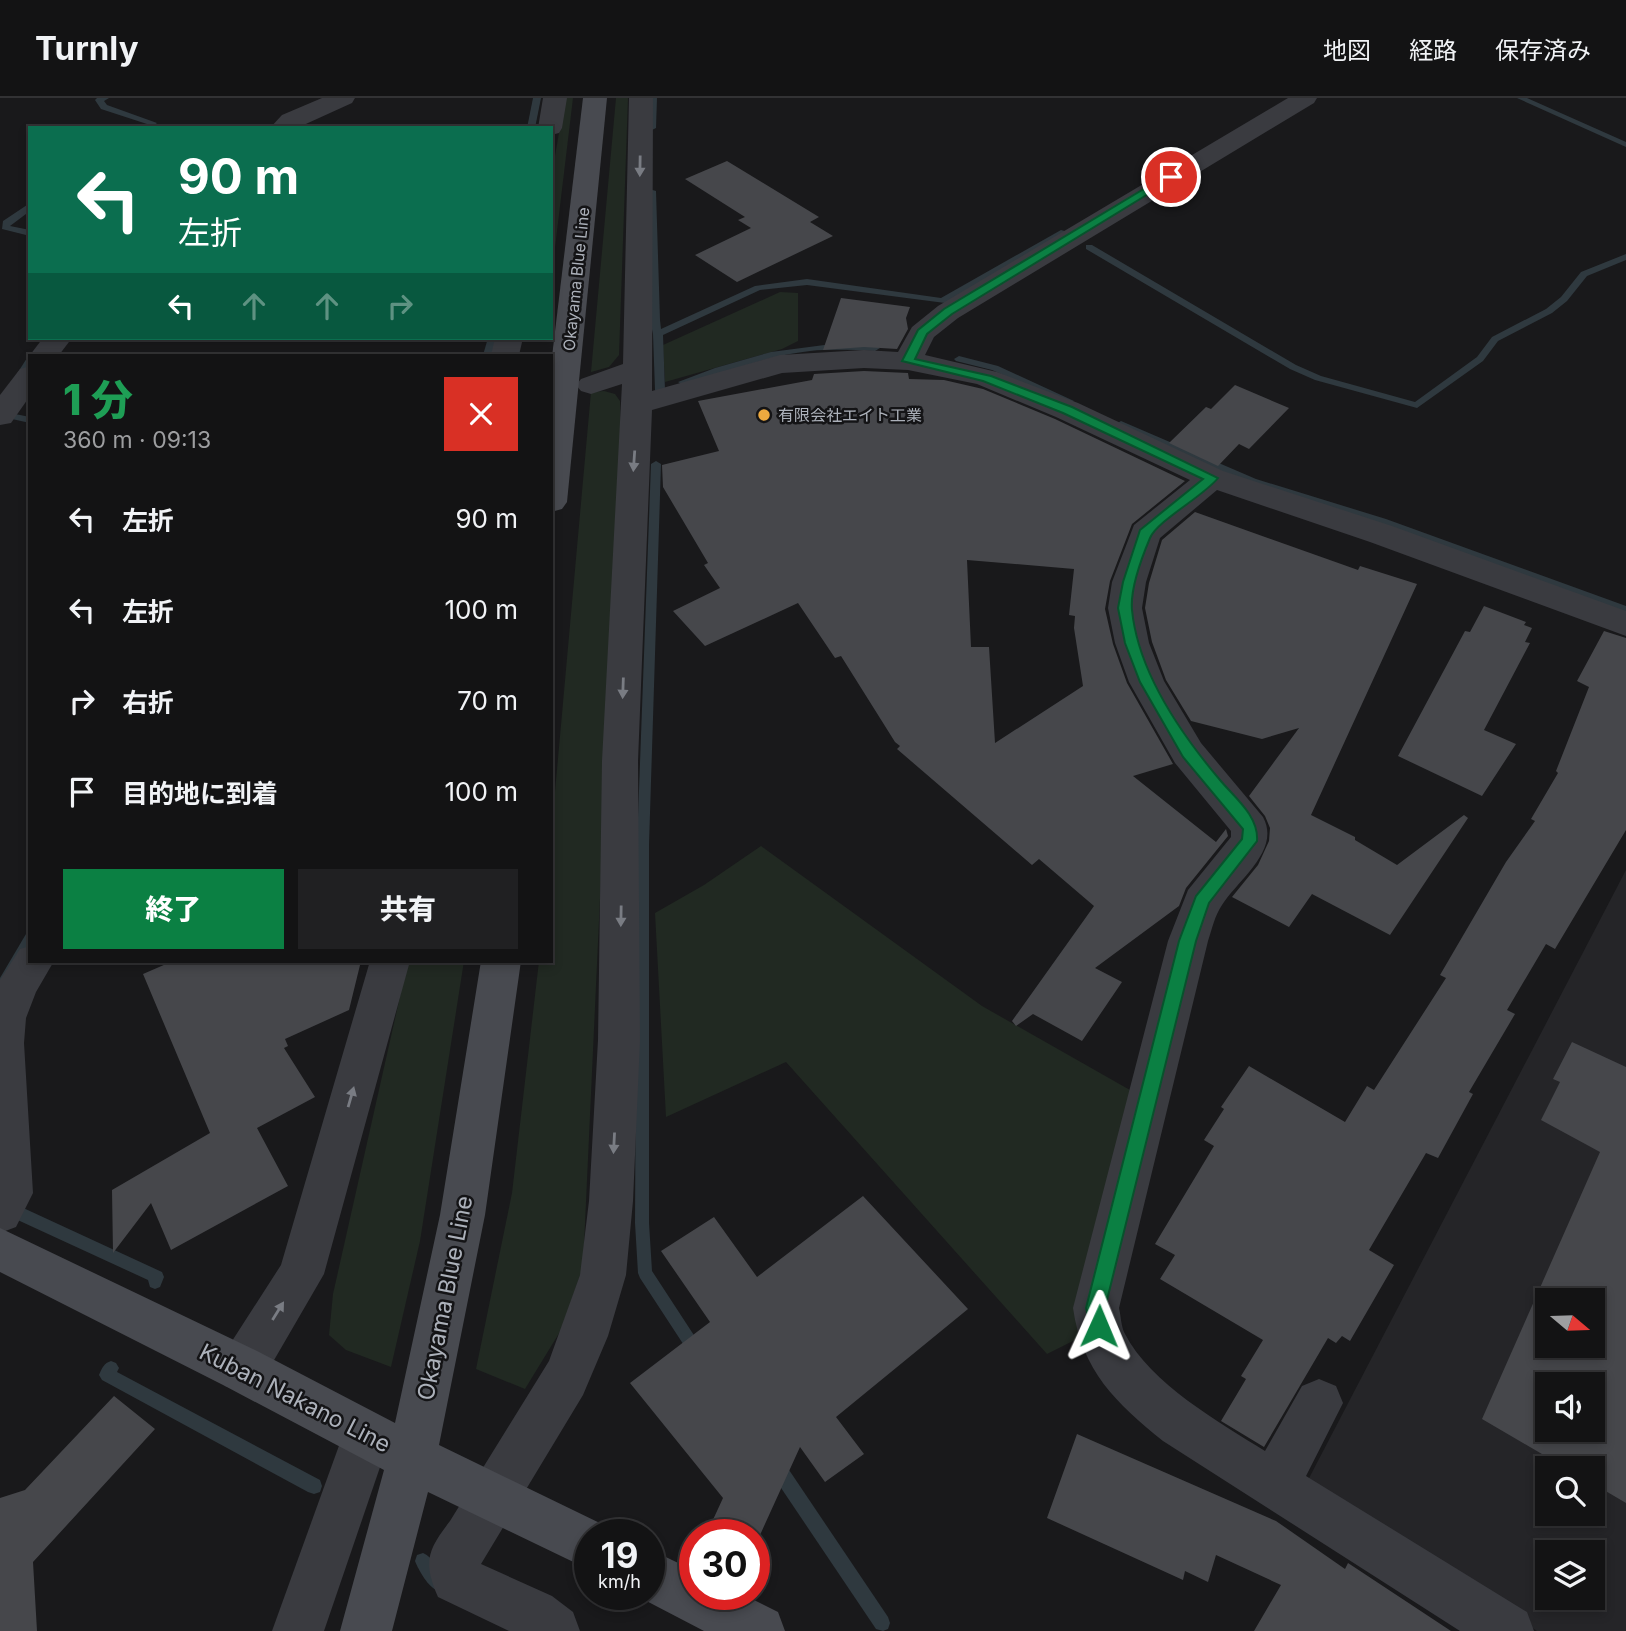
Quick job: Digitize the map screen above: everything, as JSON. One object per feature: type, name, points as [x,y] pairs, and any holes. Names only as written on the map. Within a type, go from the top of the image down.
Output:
[{"type":"main road","name":"Okayama Blue Line","points":[[553,484],[596,98]]},
{"type":"main road","name":"Okayama Blue Line","points":[[366,1631],[389,1551],[431,1378],[488,1063],[501,963]]},
{"type":"main road","name":"Kuban Nakano Line","points":[[2,1217],[242,1369],[366,1435],[574,1537]]},
{"type":"main road","points":[[665,1583],[759,1631]]},
{"type":"street","points":[[284,126],[291,120],[343,98]]},
{"type":"street","points":[[550,126],[555,98]]},
{"type":"street","points":[[554,1631],[533,1615],[456,1578],[453,1559],[566,1378],[584,1336],[603,1275],[611,1201],[619,1054],[620,761],[637,387],[641,98]]},
{"type":"street","points":[[908,361],[922,332],[948,312],[1305,98]]},
{"type":"street","points":[[45,354],[56,340]]},
{"type":"street","points":[[591,385],[637,387],[780,364],[864,359],[908,361],[999,383],[1067,410],[1212,478],[1381,534],[1626,624]]},
{"type":"street","points":[[0,416],[28,378]]},
{"type":"street","points":[[1212,478],[1145,533],[1129,582],[1125,608],[1132,643],[1147,682],[1188,753],[1251,827],[1250,841],[1202,901],[1188,941],[1096,1308],[1103,1344],[1133,1382],[1185,1429],[1508,1631]]},
{"type":"street","points":[[2,1217],[11,1193],[3,1043],[5,1017],[18,985],[33,963]]},
{"type":"street","points":[[242,1369],[301,1274],[389,963]]},
{"type":"street","points":[[1274,1485],[1319,1403]]},
{"type":"street","points":[[298,1631],[366,1435]]},
{"type":"shaded area","points":[[565,98],[573,98],[553,264],[553,167]]},
{"type":"shaded area","points":[[616,98],[628,98],[619,355],[609,367],[591,372]]},
{"type":"shaded area","points":[[780,292],[798,293],[798,341],[782,349],[665,382],[663,345]]},
{"type":"shaded area","points":[[591,392],[615,394],[620,401],[621,444],[583,1267],[561,1330],[525,1389],[476,1369],[512,1193],[539,963],[553,963],[553,814]]},
{"type":"shaded area","points":[[761,846],[982,1006],[1137,1094],[1091,1332],[1047,1354],[786,1062],[666,1117],[655,913],[704,885]]},
{"type":"shaded area","points":[[1626,870],[1626,1631],[1537,1631],[1307,1482]]},
{"type":"shaded area","points":[[408,963],[464,963],[420,1241],[391,1367],[346,1350],[329,1335],[333,1294]]},
{"type":"building","points":[[727,161],[819,217],[810,222],[833,236],[737,282],[695,255],[751,228],[738,220],[745,217],[685,179]]},
{"type":"building","points":[[841,298],[910,307],[906,318],[908,329],[897,349],[864,347],[823,350]]},
{"type":"building","points":[[864,371],[908,373],[909,379],[944,380],[983,389],[1055,419],[1185,481],[1132,524],[1110,581],[1105,609],[1113,644],[1127,683],[1173,764],[1133,776],[1216,842],[1226,829],[1228,836],[1186,888],[1179,906],[1095,968],[1122,982],[1082,1041],[1033,1014],[1016,1026],[1012,1021],[1094,906],[1039,859],[1032,865],[897,749],[900,746],[841,656],[835,658],[798,603],[705,646],[673,611],[720,588],[704,565],[708,563],[663,487],[662,465],[719,451],[698,401],[812,380],[814,374]],"holes":[[[967,560],[1074,569],[1069,615],[1075,616],[1074,628],[1083,686],[995,743],[989,647],[971,647]]]},
{"type":"building","points":[[1235,385],[1289,408],[1249,449],[1239,444],[1218,466],[1169,443],[1206,407],[1211,409]]},
{"type":"building","points":[[1195,512],[1358,570],[1360,566],[1417,584],[1311,815],[1355,837],[1355,840],[1397,865],[1464,815],[1468,818],[1390,935],[1312,894],[1289,927],[1232,897],[1258,865],[1269,841],[1270,828],[1265,816],[1249,796],[1299,728],[1262,739],[1191,721],[1166,680],[1152,642],[1145,608],[1149,583],[1162,540]]},
{"type":"building","points":[[1484,606],[1526,622],[1524,625],[1532,628],[1525,642],[1530,643],[1484,730],[1516,744],[1482,796],[1398,756],[1465,631],[1470,632]]},
{"type":"building","points":[[1604,631],[1626,638],[1626,830],[1555,949],[1546,944],[1507,1010],[1515,1014],[1469,1092],[1473,1094],[1438,1158],[1426,1153],[1369,1250],[1394,1265],[1350,1341],[1342,1336],[1336,1343],[1328,1338],[1264,1447],[1221,1421],[1246,1379],[1241,1376],[1263,1340],[1160,1279],[1175,1255],[1155,1244],[1214,1146],[1204,1140],[1224,1109],[1221,1107],[1249,1066],[1345,1122],[1367,1086],[1374,1090],[1446,978],[1440,975],[1506,862],[1535,821],[1531,819],[1558,773],[1556,771],[1589,687],[1577,681]]},
{"type":"building","points":[[168,963],[361,963],[349,1010],[285,1039],[288,1046],[284,1048],[315,1097],[257,1128],[288,1186],[171,1250],[151,1203],[113,1253],[112,1190],[210,1133],[143,974]]},
{"type":"building","points":[[1572,1042],[1626,1067],[1626,1503],[1605,1491],[1605,1456],[1545,1456],[1482,1419],[1535,1299],[1535,1358],[1605,1358],[1605,1288],[1540,1288],[1600,1152],[1541,1120],[1560,1082],[1553,1079]]},
{"type":"building","points":[[863,1196],[968,1309],[836,1417],[864,1454],[825,1482],[800,1447],[767,1519],[713,1519],[723,1498],[630,1383],[710,1322],[661,1251],[714,1217],[757,1277]]},
{"type":"building","points":[[114,1396],[155,1429],[33,1562],[37,1631],[0,1631],[0,1498],[25,1490]]},
{"type":"building","points":[[1077,1434],[1276,1521],[1345,1569],[1348,1563],[1451,1631],[1254,1631],[1281,1585],[1216,1555],[1208,1582],[1185,1571],[1183,1580],[1047,1518]]},
{"type":"waterway","points":[[105,98],[99,100],[104,107],[153,123],[149,126]]},
{"type":"waterway","points":[[531,126],[537,98]]},
{"type":"waterway","points":[[652,128],[653,98]]},
{"type":"waterway","points":[[1521,98],[1626,145]]},
{"type":"waterway","points":[[652,191],[655,320],[658,334]]},
{"type":"waterway","points":[[28,208],[6,223],[5,227],[28,233]]},
{"type":"waterway","points":[[658,334],[758,288],[807,282],[942,301],[1064,232]]},
{"type":"waterway","points":[[1089,247],[1293,367],[1318,378],[1417,405],[1480,359],[1495,339],[1549,311],[1564,299],[1584,274],[1626,257]]},
{"type":"waterway","points":[[658,334],[660,390]]},
{"type":"waterway","points":[[488,354],[492,340]]},
{"type":"waterway","points":[[683,382],[789,351],[826,347],[875,348]]},
{"type":"waterway","points":[[959,359],[995,368],[1069,401]]},
{"type":"waterway","points":[[18,380],[28,363]]},
{"type":"waterway","points":[[15,417],[28,420]]},
{"type":"waterway","points":[[1121,424],[1252,481],[1382,521],[1626,610]]},
{"type":"waterway","points":[[656,464],[643,845],[642,1223],[645,1273],[696,1351]]},
{"type":"waterway","points":[[0,990],[28,941]]},
{"type":"waterway","points":[[0,1200],[14,1211],[157,1277],[155,1282]]},
{"type":"waterway","points":[[111,1368],[107,1375],[314,1486]]},
{"type":"waterway","points":[[777,1467],[882,1623]]},
{"type":"waterway","points":[[423,1561],[438,1583]]},
{"type":"place","name":"有限会社エイト工業","points":[[764,415]]},
{"type":"route","points":[[1099,1326],[1096,1308],[1188,941],[1202,901],[1250,841],[1251,827],[1188,753],[1147,682],[1132,643],[1125,608],[1129,582],[1145,533],[1212,478],[1067,410],[987,379],[908,361],[922,332],[948,312],[1171,177]]}]
